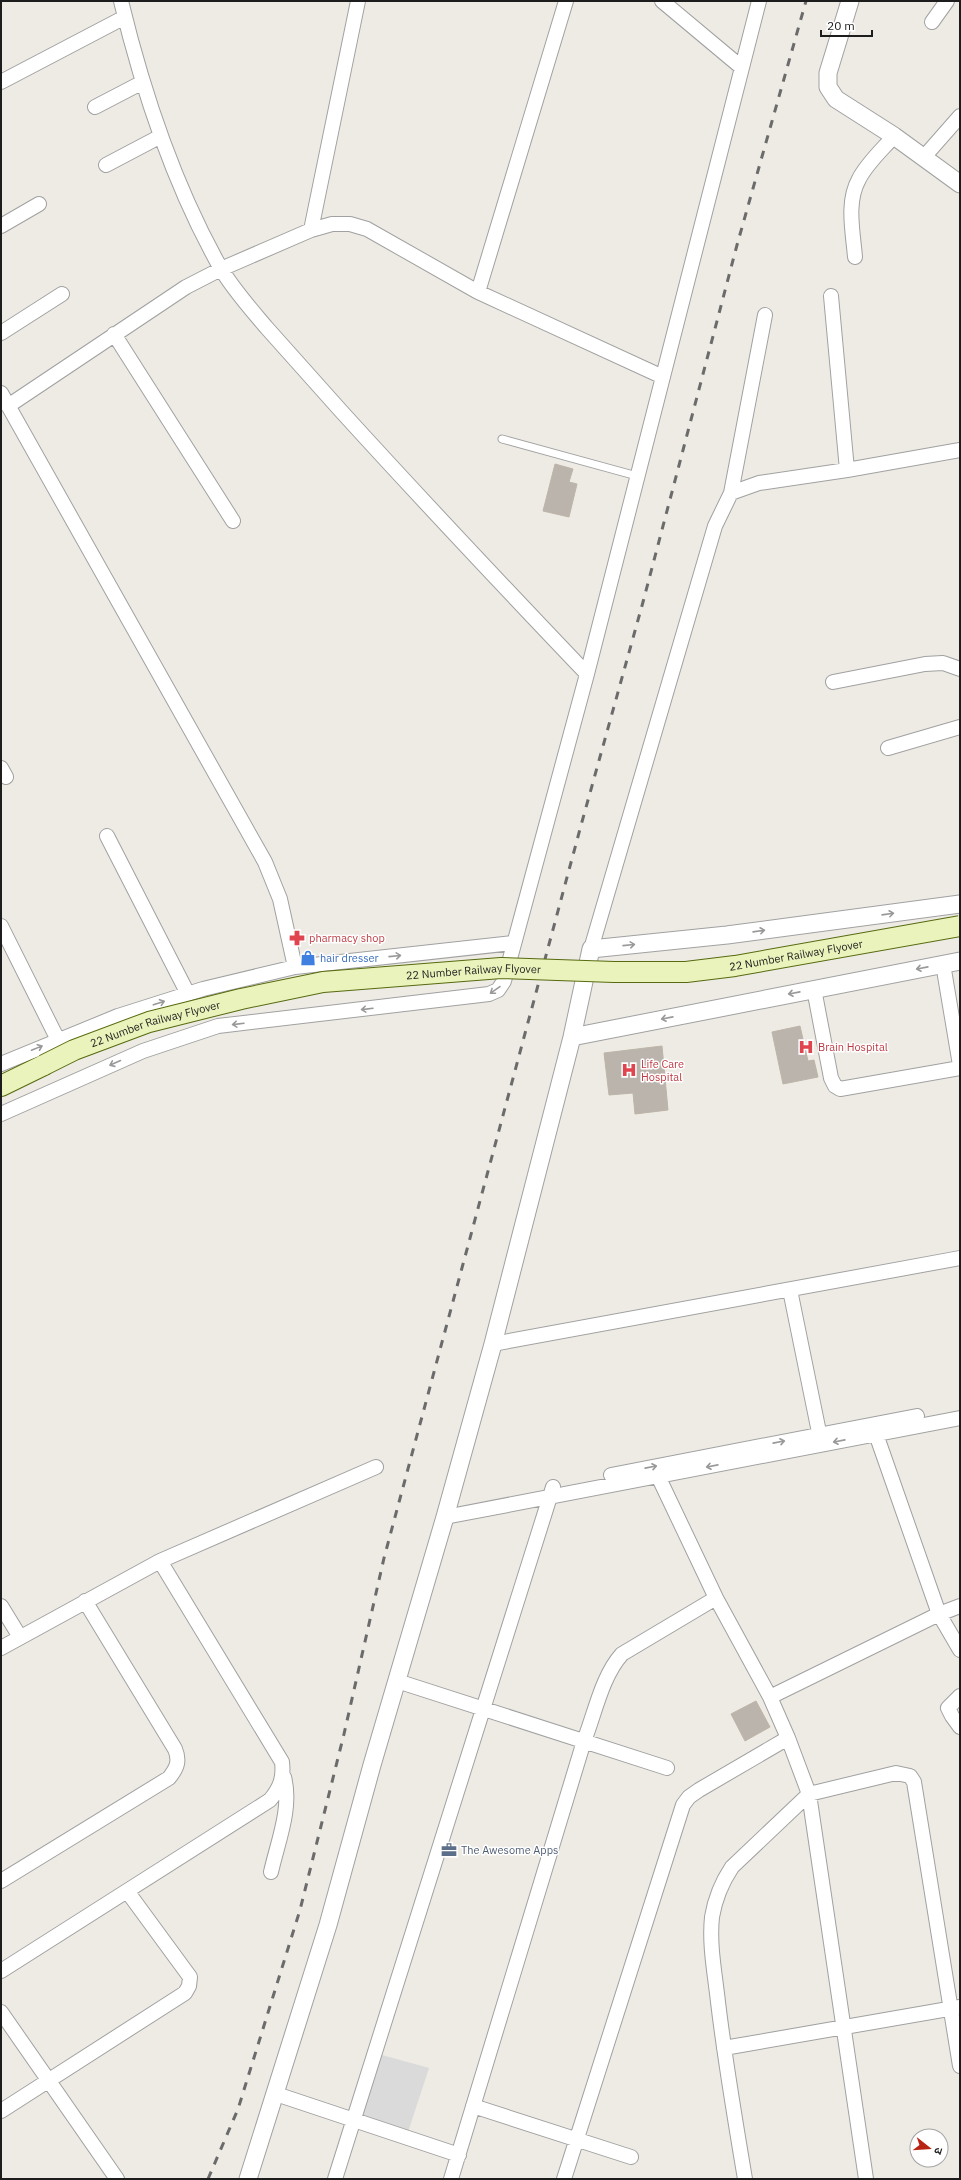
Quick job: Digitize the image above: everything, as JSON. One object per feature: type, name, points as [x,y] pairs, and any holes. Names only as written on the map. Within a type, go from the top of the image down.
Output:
[{"type":"main road","name":"22 Number Railway Flyover","points":[[1,1086],[74,1050],[149,1022],[241,999],[323,982],[501,968],[614,972],[686,972],[735,966],[960,926]]},
{"type":"street","points":[[121,1],[143,82],[161,136],[196,220],[221,269],[251,309],[300,366],[451,530],[587,674]]},
{"type":"street","points":[[311,230],[358,1]]},
{"type":"street","points":[[478,292],[566,1]]},
{"type":"street","points":[[662,1],[741,67]]},
{"type":"street","points":[[1,1114],[143,1051],[218,1026],[489,994],[498,990],[504,981],[587,674],[759,1]]},
{"type":"street","points":[[850,1],[828,73],[828,87],[836,99],[894,136],[960,184]]},
{"type":"street","points":[[932,22],[947,1]]},
{"type":"street","points":[[1,82],[125,17]]},
{"type":"street","points":[[95,107],[143,82]]},
{"type":"street","points":[[924,157],[960,116]]},
{"type":"street","points":[[106,165],[161,136]]},
{"type":"street","points":[[855,257],[851,205],[854,191],[859,178],[894,136]]},
{"type":"street","points":[[1,226],[39,204]]},
{"type":"street","points":[[8,406],[186,287],[221,269],[311,230],[332,224],[350,224],[367,229],[478,292],[663,377]]},
{"type":"street","points":[[1,333],[62,294]]},
{"type":"street","points":[[830,296],[847,470]]},
{"type":"street","points":[[248,2179],[328,1925],[397,1681],[447,1512],[493,1344],[572,1037],[591,949],[715,526],[731,493],[765,315]]},
{"type":"street","points":[[114,334],[233,521]]},
{"type":"street","points":[[1,393],[265,862],[280,899],[295,967]]},
{"type":"street","points":[[731,493],[759,483],[847,470],[960,450]]},
{"type":"street","points":[[833,682],[925,664],[944,663],[960,669]]},
{"type":"street","points":[[888,748],[960,727]]},
{"type":"street","points":[[107,836],[188,994]]},
{"type":"street","points":[[591,949],[727,935],[960,904]]},
{"type":"street","points":[[1,926],[58,1040]]},
{"type":"street","points":[[1,1064],[118,1016],[188,994],[295,967],[514,943]]},
{"type":"street","points":[[572,1037],[960,961]]},
{"type":"street","points":[[943,964],[960,1065]]},
{"type":"street","points":[[814,989],[831,1078],[835,1086],[840,1089],[960,1068]]},
{"type":"street","points":[[493,1344],[960,1258]]},
{"type":"street","points":[[790,1290],[821,1439]]},
{"type":"street","points":[[552,1491],[658,1476],[960,1408]]},
{"type":"street","points":[[447,1512],[821,1439],[876,1434],[960,1418]]},
{"type":"street","points":[[876,1434],[940,1614],[960,1650]]},
{"type":"street","points":[[1,1648],[85,1600],[160,1561],[376,1467]]},
{"type":"street","points":[[658,1476],[716,1598],[770,1697],[788,1738],[809,1794],[842,2027],[866,2179]]},
{"type":"street","points":[[335,2179],[552,1491]]},
{"type":"street","points":[[160,1561],[282,1762],[283,1773],[288,1790],[287,1805],[270,1872]]},
{"type":"street","points":[[451,2179],[584,1741],[608,1675],[615,1662],[622,1654],[716,1598]]},
{"type":"street","points":[[1,1881],[169,1778],[176,1770],[179,1757],[175,1748],[85,1600]]},
{"type":"street","points":[[1,1606],[20,1636]]},
{"type":"street","points":[[770,1697],[940,1614],[960,1606]]},
{"type":"street","points":[[397,1681],[667,1768]]},
{"type":"street","points":[[960,1696],[948,1708],[960,1727]]},
{"type":"street","points":[[564,2179],[683,1805],[689,1797],[699,1790],[788,1738]]},
{"type":"street","points":[[1,1971],[270,1800],[279,1790],[283,1773]]},
{"type":"street","points":[[745,2179],[724,2048],[711,1943],[712,1917],[716,1898],[724,1878],[732,1867],[809,1794],[896,1773],[910,1776],[916,1790],[956,2008],[960,2066]]},
{"type":"street","points":[[1,2111],[185,1993],[190,1986],[190,1977],[127,1891]]},
{"type":"street","points":[[724,2048],[956,2008]]},
{"type":"street","points":[[1,2012],[47,2081],[117,2179]]},
{"type":"street","points":[[276,2094],[354,2122],[459,2155]]},
{"type":"street","points":[[473,2106],[631,2158]]},
{"type":"lane","points":[[502,439],[637,476]]},
{"type":"shaded area","points":[[382,2055],[429,2068],[408,2132],[362,2117]]},
{"type":"building","points":[[555,464],[573,469],[569,482],[577,484],[569,517],[543,511]]},
{"type":"building","points":[[800,1026],[808,1061],[814,1060],[818,1077],[783,1084],[772,1032]]},
{"type":"building","points":[[662,1046],[668,1110],[635,1114],[633,1093],[609,1095],[604,1053]]},
{"type":"building","points":[[756,1701],[770,1727],[745,1741],[731,1714]]},
{"type":"railway","points":[[208,2179],[238,2109],[300,1910],[344,1734],[384,1558],[580,829],[643,602],[737,245],[806,1]]},
{"type":"place","name":"pharmacy shop","points":[[297,938]]},
{"type":"place","name":"hair dresser","points":[[308,958]]},
{"type":"place","name":"Brain Hospital","points":[[806,1047]]},
{"type":"place","name":"Life Care Hospital","points":[[629,1070]]},
{"type":"place","name":"The Awesome Apps","points":[[449,1850]]}]
